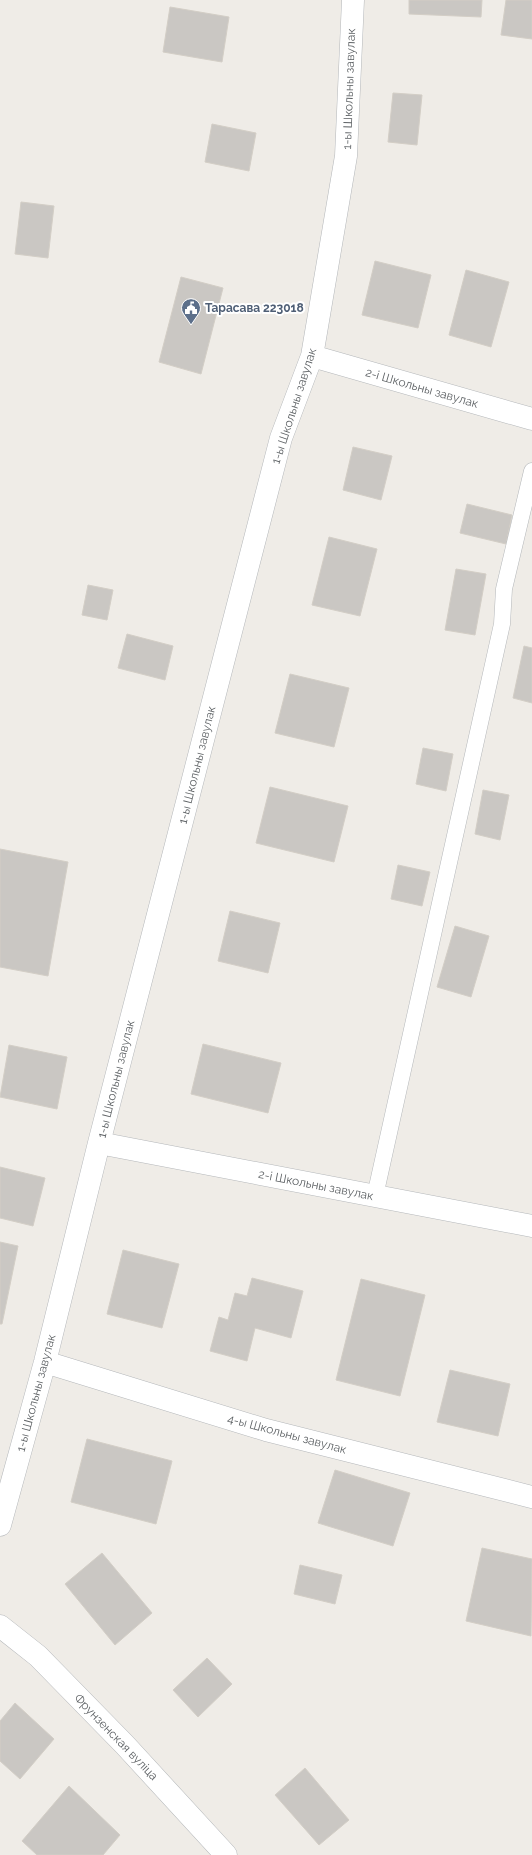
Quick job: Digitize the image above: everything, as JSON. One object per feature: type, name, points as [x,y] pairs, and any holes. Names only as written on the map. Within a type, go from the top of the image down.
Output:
[{"type":"street","name":"1-ы Школьны завулак","points":[[0,1525],[45,1362],[99,1143],[281,438],[312,356],[346,156],[352,0]]},
{"type":"street","name":"2-і Школьны завулак","points":[[312,356],[532,419]]},
{"type":"street","name":"2-і Школьны завулак","points":[[99,1143],[532,1226]]},
{"type":"street","name":"4-ы Школьны завулак","points":[[45,1362],[266,1430],[532,1497]]},
{"type":"street","name":"Фрунзенская вуліца","points":[[0,1626],[38,1656],[125,1745],[226,1855]]},
{"type":"lane","points":[[375,1196],[502,624],[504,589],[532,471]]},
{"type":"building","points":[[409,0],[482,0],[481,17],[409,14]]},
{"type":"building","points":[[506,0],[532,0],[532,39],[501,35]]},
{"type":"building","points":[[170,7],[229,17],[222,62],[163,52]]},
{"type":"building","points":[[393,93],[422,95],[417,145],[388,142]]},
{"type":"building","points":[[212,124],[256,133],[249,171],[205,162]]},
{"type":"building","points":[[21,202],[54,206],[48,258],[15,254]]},
{"type":"building","points":[[375,261],[431,275],[418,328],[362,315]]},
{"type":"building","points":[[466,270],[509,282],[491,347],[449,335]]},
{"type":"building","name":"Тарасава 223018","points":[[181,277],[223,288],[201,374],[159,362]]},
{"type":"building","points":[[353,447],[392,456],[381,500],[343,490]]},
{"type":"building","points":[[467,504],[512,515],[506,544],[460,533]]},
{"type":"building","points":[[329,537],[377,549],[360,616],[312,605]]},
{"type":"building","points":[[456,569],[486,574],[475,635],[445,630]]},
{"type":"building","points":[[88,585],[113,590],[107,620],[82,615]]},
{"type":"building","points":[[127,634],[173,646],[165,680],[118,668]]},
{"type":"building","points":[[524,646],[532,648],[532,703],[513,698]]},
{"type":"building","points":[[290,674],[349,688],[334,747],[275,733]]},
{"type":"building","points":[[423,748],[453,754],[446,791],[416,784]]},
{"type":"building","points":[[270,787],[348,806],[334,862],[256,843]]},
{"type":"building","points":[[483,790],[509,795],[500,840],[475,834]]},
{"type":"building","points":[[0,849],[68,862],[48,976],[0,967]]},
{"type":"building","points":[[398,865],[430,872],[422,906],[391,899]]},
{"type":"building","points":[[230,911],[280,923],[268,973],[218,961]]},
{"type":"building","points":[[455,926],[489,936],[471,997],[437,987]]},
{"type":"building","points":[[203,1044],[281,1063],[268,1113],[191,1094]]},
{"type":"building","points":[[9,1045],[67,1057],[57,1109],[0,1097]]},
{"type":"building","points":[[0,1167],[45,1178],[33,1226],[0,1218]]},
{"type":"building","points":[[0,1242],[18,1246],[2,1324],[0,1324]]},
{"type":"building","points":[[123,1250],[179,1264],[162,1328],[107,1314]]},
{"type":"building","points":[[252,1278],[303,1291],[291,1338],[255,1328],[247,1361],[210,1351],[219,1317],[228,1320],[235,1293],[247,1296]]},
{"type":"building","points":[[361,1279],[425,1295],[400,1396],[336,1380]]},
{"type":"building","points":[[450,1370],[510,1384],[498,1436],[437,1422]]},
{"type":"building","points":[[87,1439],[172,1461],[156,1524],[71,1502]]},
{"type":"building","points":[[335,1470],[410,1493],[393,1546],[318,1523]]},
{"type":"building","points":[[482,1548],[532,1559],[531,1636],[466,1621]]},
{"type":"building","points":[[102,1553],[152,1613],[115,1645],[65,1584]]},
{"type":"building","points":[[300,1565],[342,1575],[335,1604],[294,1594]]},
{"type":"building","points":[[207,1658],[232,1684],[198,1717],[173,1690]]},
{"type":"building","points":[[15,1703],[54,1739],[20,1779],[0,1761],[0,1721]]},
{"type":"building","points":[[305,1768],[349,1820],[319,1845],[275,1795]]},
{"type":"building","points":[[69,1786],[120,1835],[103,1855],[37,1855],[22,1841]]},
{"type":"place","name":"Тарасава 223018","points":[[191,325]]}]
